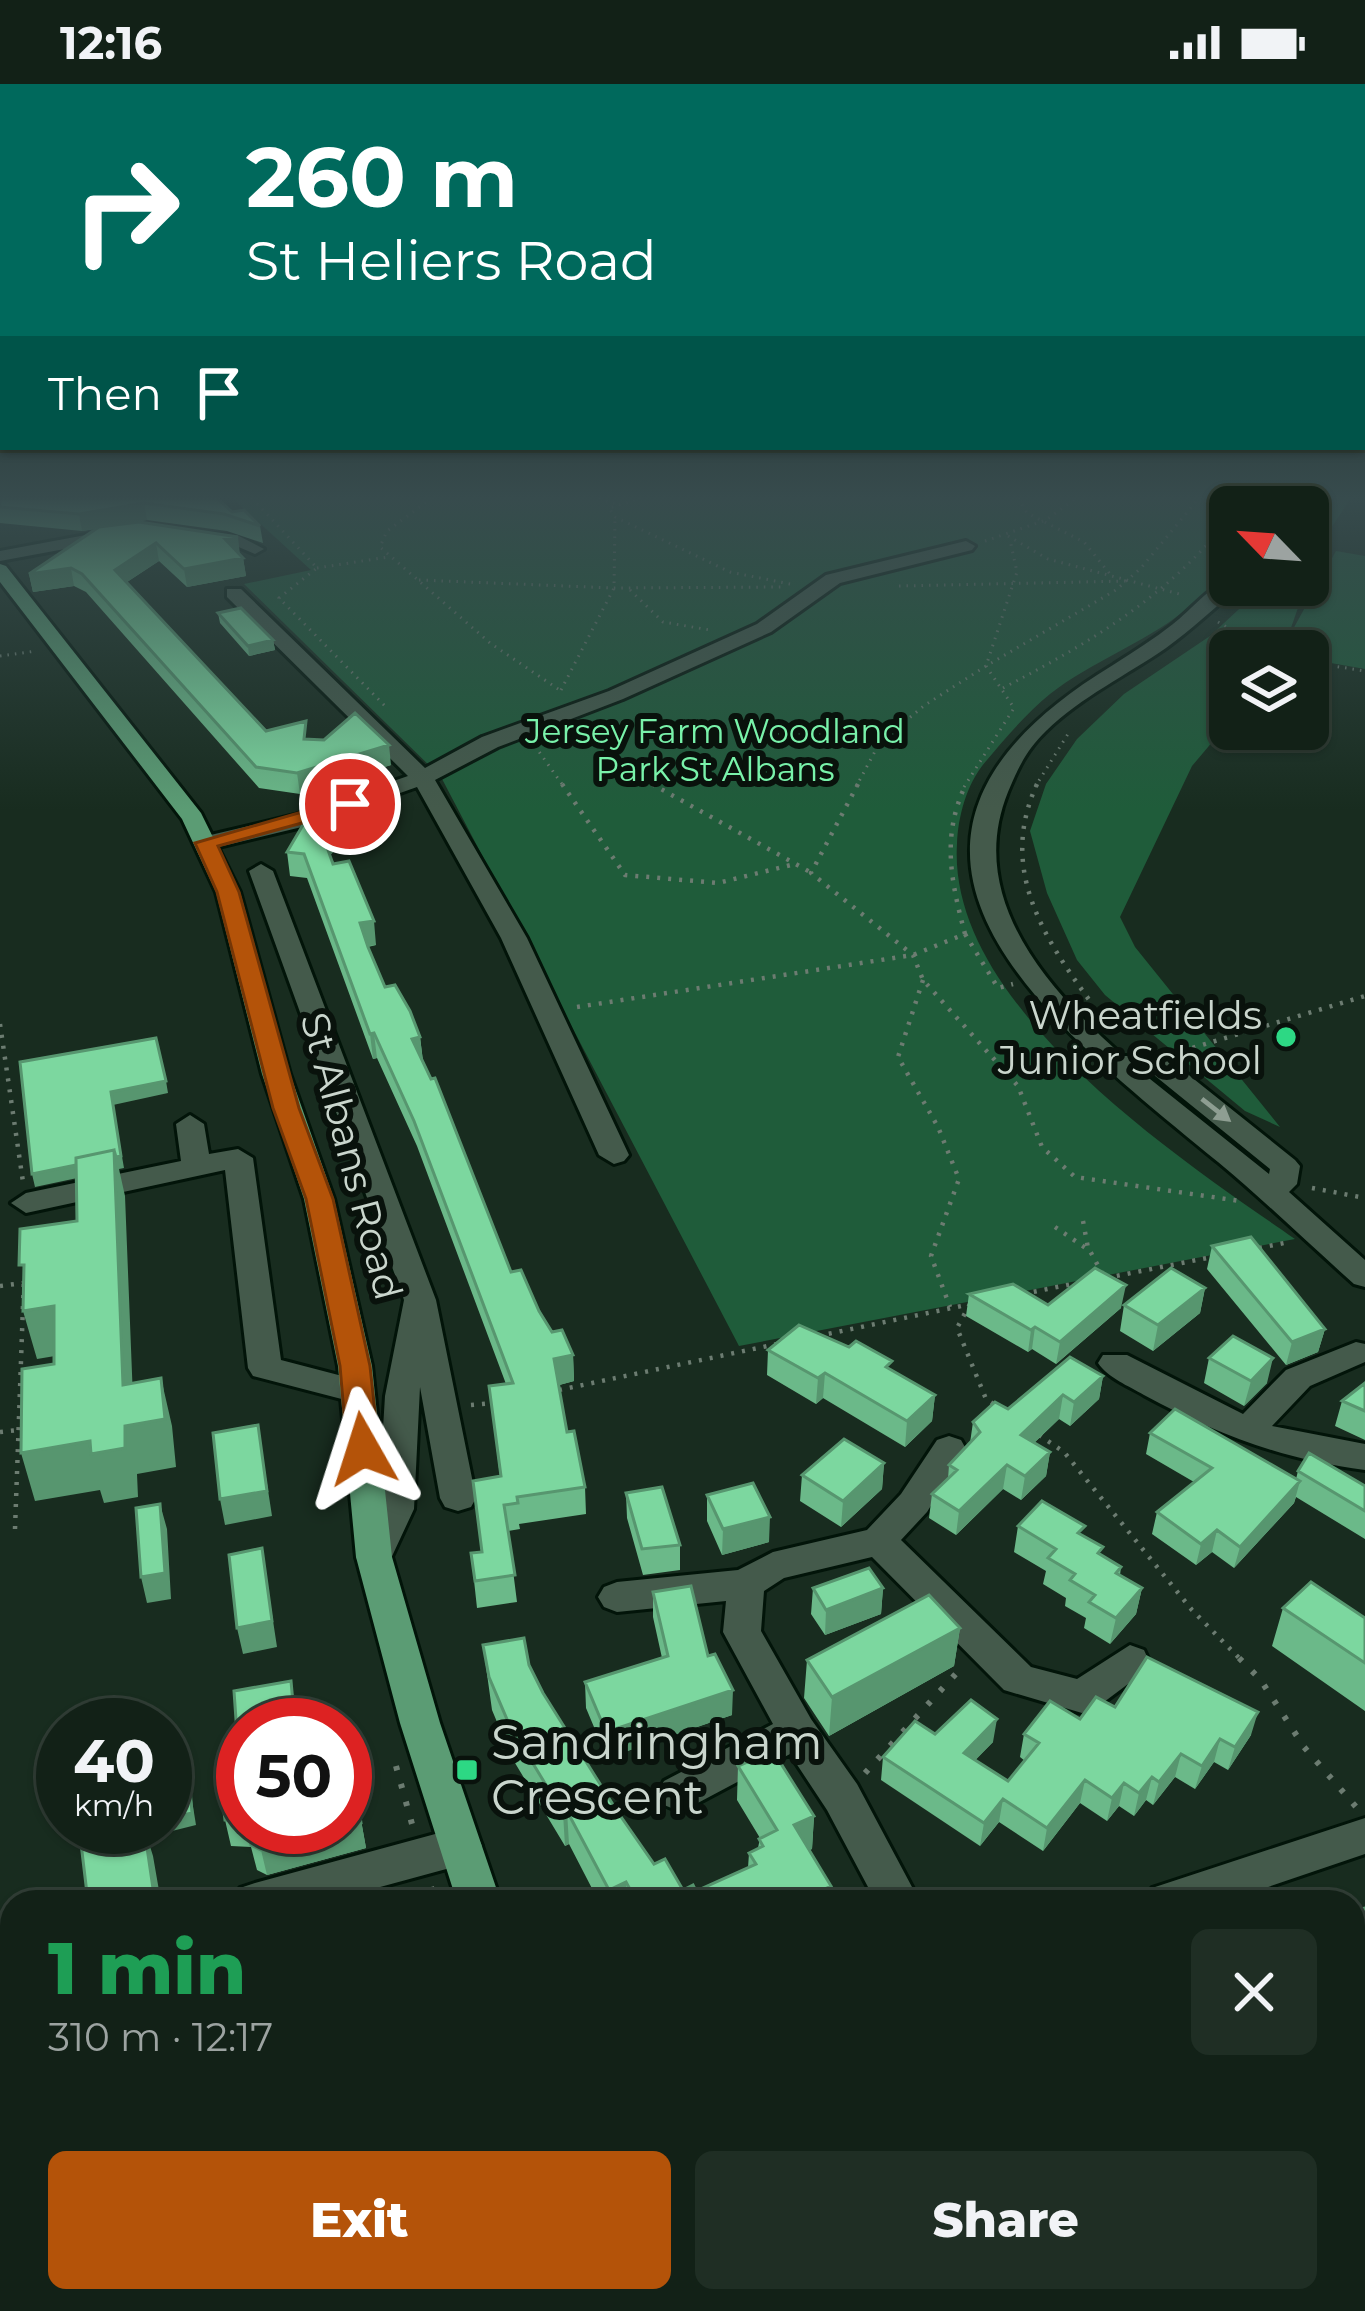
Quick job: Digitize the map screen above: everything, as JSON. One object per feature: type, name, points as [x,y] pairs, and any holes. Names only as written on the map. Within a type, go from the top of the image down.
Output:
[{"type":"main road","name":"St Albans Road","points":[[25,602],[193,818],[228,892],[283,1096],[320,1199],[357,1391],[374,1557],[420,1723],[475,1890]]},
{"type":"street","points":[[243,602],[423,778],[514,938],[614,1155]]},
{"type":"street","points":[[206,843],[302,820],[423,778],[516,732],[616,695],[752,633],[801,602]]},
{"type":"street","points":[[1209,603],[1161,643],[1048,718],[1011,758],[998,782],[982,839],[986,875],[1000,927],[1031,979],[1258,1196],[1365,1277]]},
{"type":"street","points":[[333,736],[348,722],[361,718]]},
{"type":"street","points":[[261,871],[420,1300],[458,1498]]},
{"type":"street","points":[[190,1124],[196,1166]]},
{"type":"street","points":[[26,1203],[238,1158],[265,1368],[357,1391]]},
{"type":"street","points":[[374,1557],[396,1509],[402,1396],[420,1300]]},
{"type":"street","points":[[1246,1432],[1298,1378],[1356,1353]]},
{"type":"street","points":[[1115,1363],[1198,1411],[1246,1432],[1316,1454],[1365,1457]]},
{"type":"street","points":[[617,1597],[746,1584],[773,1566],[879,1541],[914,1503],[949,1449]]},
{"type":"street","points":[[879,1541],[1018,1679],[1082,1697],[1130,1661]]},
{"type":"street","points":[[746,1584],[742,1632],[797,1731],[842,1797],[892,1890]]},
{"type":"street","points":[[679,1793],[797,1731]]},
{"type":"street","points":[[1203,1890],[1365,1836]]},
{"type":"street","points":[[299,1890],[461,1846]]},
{"type":"path","points":[[283,602],[395,716]]},
{"type":"path","points":[[561,690],[607,602]]},
{"type":"path","points":[[639,602],[650,617],[671,627],[752,633]]},
{"type":"path","points":[[986,666],[1008,602]]},
{"type":"path","points":[[1095,602],[986,666],[880,742],[811,873],[913,955],[923,980],[1018,1087],[1042,1147],[1075,1177],[1258,1196]]},
{"type":"path","points":[[1001,689],[1071,653],[1151,602]]},
{"type":"path","points":[[1211,628],[1227,614]]},
{"type":"path","points":[[1218,622],[1232,630]]},
{"type":"path","points":[[0,656],[60,647]]},
{"type":"path","points":[[1329,665],[1365,671]]},
{"type":"path","points":[[986,666],[1014,708],[1010,723],[977,765],[946,833],[946,862],[965,934],[998,988],[1031,979]]},
{"type":"path","points":[[516,732],[527,735],[550,765],[625,875],[718,883],[796,864]]},
{"type":"path","points":[[1070,732],[1038,773],[1023,811],[1019,849],[1028,902],[1055,956],[1093,1005]]},
{"type":"path","points":[[568,991],[578,1010],[913,955],[965,934]]},
{"type":"path","points":[[923,980],[898,1057],[938,1126],[959,1179],[931,1256],[950,1309]]},
{"type":"path","points":[[1175,1053],[1365,996]]},
{"type":"path","points":[[0,1024],[26,1203]]},
{"type":"path","points":[[1315,1189],[1365,1198]]},
{"type":"path","points":[[1083,1222],[1088,1249]]},
{"type":"path","points":[[1055,1227],[1100,1261],[1103,1278],[1213,1257]]},
{"type":"path","points":[[1257,1248],[1300,1240]]},
{"type":"path","points":[[14,1529],[24,1263]]},
{"type":"path","points":[[1014,1295],[1081,1282]]},
{"type":"path","points":[[0,1286],[23,1283]]},
{"type":"path","points":[[814,1337],[992,1300]]},
{"type":"path","points":[[970,1304],[957,1328],[986,1399],[1006,1412]]},
{"type":"path","points":[[548,1392],[791,1341]]},
{"type":"path","points":[[444,1406],[509,1400]]},
{"type":"path","points":[[1025,1425],[1064,1452],[1192,1610],[1260,1679],[1304,1748],[1365,1817]]},
{"type":"path","points":[[0,1432],[18,1430]]},
{"type":"path","points":[[842,1797],[983,1645]]},
{"type":"green space","name":"Jersey Farm Woodland Park St Albans","points":[[262,602],[1194,602],[1042,701],[987,760],[974,778],[962,811],[957,844],[964,904],[989,962],[1029,1018],[1078,1071],[1191,1166],[1295,1239],[739,1346],[441,777]]},
{"type":"green space","points":[[1365,602],[1365,669],[1329,663],[1329,630],[1293,630],[1306,606]]},
{"type":"green space","points":[[1242,606],[1299,606],[1290,630],[1216,630]]},
{"type":"green space","points":[[1209,637],[1209,746],[1192,766],[1120,917],[1135,947],[1280,1127],[1245,1111],[1105,995],[1077,960],[1047,893],[1030,831],[1046,784],[1077,739],[1124,694]]},
{"type":"building","points":[[107,602],[145,602],[266,731],[306,721],[304,739],[324,740],[355,713],[389,745],[297,773],[256,767]]},
{"type":"building","points":[[241,608],[273,640],[248,646],[218,613]]},
{"type":"building","points":[[376,786],[323,836],[333,864],[349,861],[374,921],[360,923],[368,947],[385,987],[395,985],[410,1011],[420,1037],[412,1039],[431,1079],[435,1078],[511,1272],[521,1270],[539,1311],[552,1332],[562,1330],[573,1355],[554,1359],[567,1432],[574,1431],[585,1487],[517,1497],[518,1503],[504,1505],[515,1575],[475,1581],[471,1553],[482,1552],[473,1481],[501,1476],[489,1386],[513,1383],[414,1121],[374,1033],[370,1034],[304,854],[287,852],[313,808]]},
{"type":"building","points":[[156,1038],[166,1081],[111,1092],[121,1156],[116,1157],[114,1150],[76,1158],[76,1165],[32,1174],[20,1062]]},
{"type":"building","points":[[114,1150],[123,1385],[161,1378],[165,1419],[125,1426],[125,1448],[91,1454],[90,1441],[21,1453],[22,1369],[54,1364],[54,1306],[23,1311],[20,1229],[77,1221],[76,1158]]},
{"type":"building","points":[[1251,1237],[1325,1329],[1292,1342],[1212,1246]]},
{"type":"building","points":[[1095,1268],[1126,1285],[1060,1342],[969,1294],[1013,1284],[1048,1305]]},
{"type":"building","points":[[1171,1268],[1205,1288],[1158,1325],[1124,1305]]},
{"type":"building","points":[[799,1325],[849,1347],[856,1341],[892,1361],[886,1367],[935,1395],[907,1421],[825,1373],[818,1378],[768,1350]]},
{"type":"building","points":[[1233,1336],[1273,1358],[1251,1381],[1209,1358]]},
{"type":"building","points":[[1070,1357],[1103,1376],[1074,1402],[1063,1395],[1021,1435],[1050,1452],[1025,1476],[1007,1465],[959,1511],[932,1494],[957,1470],[949,1465],[980,1432],[973,1422],[995,1402],[1008,1409]]},
{"type":"building","points":[[1365,1383],[1365,1411],[1342,1401]]},
{"type":"building","points":[[1175,1409],[1300,1481],[1240,1547],[1217,1530],[1201,1544],[1157,1512],[1212,1468],[1150,1433]]},
{"type":"building","points":[[258,1425],[267,1491],[220,1499],[213,1433]]},
{"type":"building","points":[[844,1439],[884,1463],[843,1501],[802,1475]]},
{"type":"building","points":[[1309,1453],[1365,1486],[1365,1511],[1298,1471]]},
{"type":"building","points":[[753,1483],[770,1517],[723,1529],[707,1495]]},
{"type":"building","points":[[662,1487],[680,1545],[642,1549],[626,1493]]},
{"type":"building","points":[[1042,1501],[1085,1526],[1078,1533],[1103,1547],[1098,1553],[1121,1567],[1116,1573],[1142,1588],[1116,1618],[1089,1602],[1095,1595],[1070,1580],[1075,1574],[1048,1558],[1056,1549],[1018,1526]]},
{"type":"building","points":[[160,1504],[165,1573],[141,1577],[136,1508]]},
{"type":"building","points":[[262,1548],[272,1621],[237,1628],[229,1555]]},
{"type":"building","points":[[869,1568],[883,1588],[826,1610],[813,1588]]},
{"type":"building","points":[[1311,1582],[1365,1618],[1365,1663],[1283,1608]]},
{"type":"building","points":[[691,1586],[708,1656],[715,1654],[733,1690],[606,1732],[585,1682],[668,1656],[653,1592]]},
{"type":"building","points":[[929,1595],[960,1628],[832,1697],[807,1660]]},
{"type":"building","points":[[524,1638],[529,1665],[543,1693],[617,1811],[654,1864],[665,1859],[683,1890],[630,1890],[626,1882],[609,1890],[567,1811],[563,1813],[509,1724],[489,1677],[483,1645]]},
{"type":"building","points":[[1147,1657],[1258,1712],[1235,1747],[1220,1739],[1202,1766],[1181,1754],[1159,1782],[1152,1777],[1139,1793],[1124,1783],[1112,1798],[1085,1780],[1047,1828],[1003,1799],[984,1823],[883,1757],[915,1721],[935,1734],[971,1700],[997,1719],[964,1753],[1008,1781],[1039,1743],[1024,1734],[1050,1701],[1080,1719],[1096,1697],[1115,1707]]},
{"type":"building","points":[[291,1681],[293,1698],[234,1698],[234,1691]]},
{"type":"building","points":[[773,1751],[814,1816],[794,1825],[831,1886],[822,1890],[698,1890],[756,1864],[749,1853],[763,1846],[759,1839],[777,1830],[738,1766]]},
{"type":"building","points":[[82,1854],[148,1854],[153,1890],[87,1890]]},
{"type":"place","name":"Wheatfields Junior School","points":[[1286,1037]]},
{"type":"place","name":"Sandringham Crescent","points":[[467,1770]]},
{"type":"route","points":[[350,804],[206,843],[228,892],[296,1142],[320,1199],[355,1366],[363,1449]]}]
